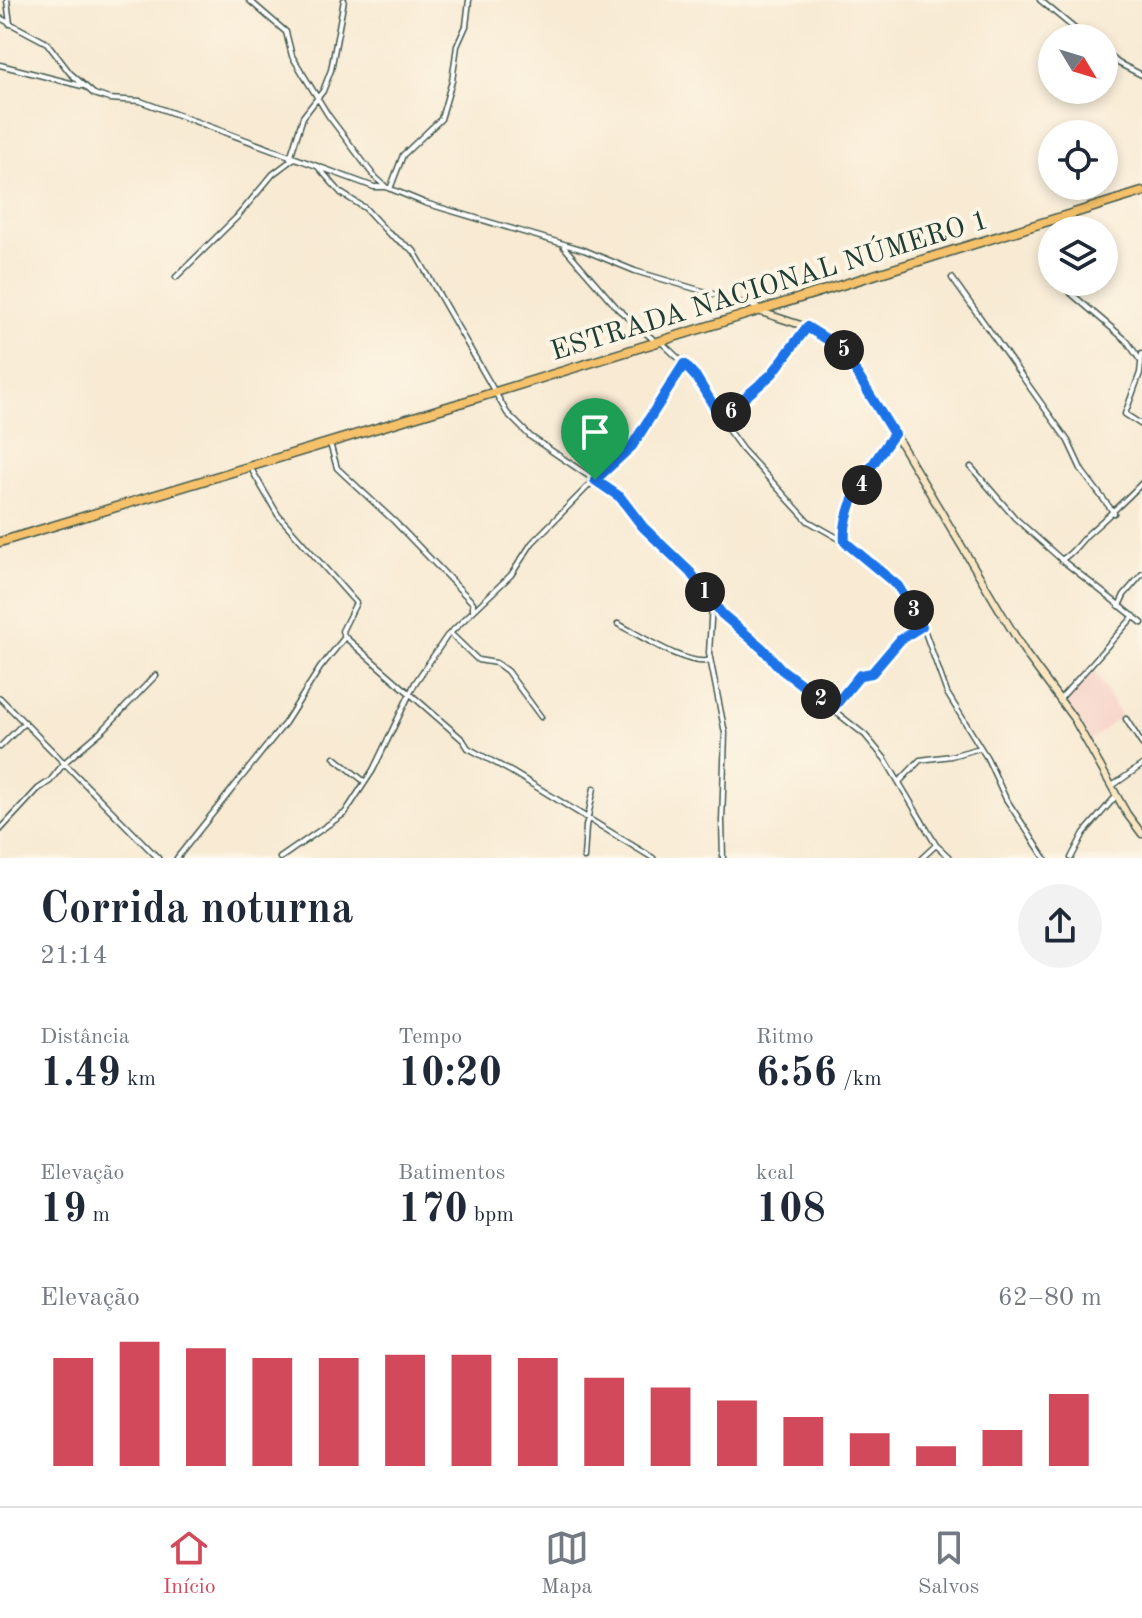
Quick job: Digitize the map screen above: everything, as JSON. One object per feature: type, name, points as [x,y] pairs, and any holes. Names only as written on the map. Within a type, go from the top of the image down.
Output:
[{"type":"highway","name":"ESTRADA NACIONAL NÚMERO 1","points":[[0,542],[1142,192]]},
{"type":"street","points":[[7,0],[10,24]]},
{"type":"street","points":[[249,0],[286,32],[292,56],[317,97],[352,149],[388,188]]},
{"type":"street","points":[[176,277],[237,217],[273,174],[292,158],[301,121],[332,66],[344,0]]},
{"type":"street","points":[[388,188],[403,155],[441,119],[452,81],[457,46],[466,26],[469,0]]},
{"type":"street","points":[[1040,0],[1069,24]]},
{"type":"street","points":[[8,9],[0,16],[47,43],[84,86]]},
{"type":"street","points":[[2,63],[84,86],[109,99],[140,101],[374,187],[388,188],[425,203],[584,250],[635,271],[761,310],[807,327],[841,348],[1026,654],[1060,699],[1142,834]]},
{"type":"street","points":[[1118,63],[1142,75]]},
{"type":"street","points":[[318,167],[341,193],[365,208],[379,225],[414,251],[440,291],[507,413],[531,437],[620,497],[643,527],[690,572],[712,604],[781,669],[833,708],[874,745],[936,845],[950,858]]},
{"type":"street","points":[[562,245],[618,309],[696,377],[742,449],[808,521],[845,542],[898,586],[922,626],[941,683],[1006,799],[1045,858]]},
{"type":"street","points":[[577,262],[584,250]]},
{"type":"street","points":[[952,278],[1060,430],[1082,471],[1114,513]]},
{"type":"street","points":[[1074,296],[1141,357],[1140,373],[1125,414],[1142,425]]},
{"type":"street","points":[[723,421],[772,374],[807,327]]},
{"type":"street","points":[[280,858],[345,813],[365,782],[410,693],[450,633],[511,575],[532,543],[632,446],[684,364]]},
{"type":"street","points":[[845,542],[848,513],[869,472],[894,434]]},
{"type":"street","points":[[331,447],[337,468],[454,582],[473,603],[472,613]]},
{"type":"street","points":[[971,467],[1015,518],[1061,560],[1142,623]]},
{"type":"street","points":[[253,472],[278,515],[356,603],[344,623],[342,631],[345,637],[463,740],[468,748],[653,858]]},
{"type":"street","points":[[1061,560],[1071,554],[1142,483]]},
{"type":"street","points":[[1071,554],[1073,568]]},
{"type":"street","points":[[1119,606],[1142,574]]},
{"type":"street","points":[[712,604],[710,660],[725,733],[723,858]]},
{"type":"street","points":[[1060,699],[1134,616]]},
{"type":"street","points":[[618,624],[687,660],[710,660]]},
{"type":"street","points":[[833,708],[860,675],[872,673],[901,639],[922,626]]},
{"type":"street","points":[[450,633],[478,660],[496,663],[507,671],[541,717]]},
{"type":"street","points":[[177,858],[285,723],[320,668],[345,637]]},
{"type":"street","points":[[0,830],[65,762],[104,729],[156,675]]},
{"type":"street","points":[[0,698],[158,858]]},
{"type":"street","points":[[1126,719],[1142,744]]},
{"type":"street","points":[[0,747],[25,722]]},
{"type":"street","points":[[899,782],[920,760],[980,748]]},
{"type":"street","points":[[334,757],[365,782]]},
{"type":"street","points":[[1112,786],[1142,765]]},
{"type":"street","points":[[584,858],[594,788]]},
{"type":"street","points":[[1071,858],[1084,833],[1117,795]]},
{"type":"street","points":[[922,858],[936,845]]},
{"type":"shaded area","points":[[1093,669],[1121,716],[1091,740],[1064,697]]},
{"type":"route","points":[[807,327],[813,329],[847,354],[894,434],[869,472],[848,513],[845,542],[898,586],[922,626],[901,639],[872,673],[861,674],[833,708],[781,669],[762,648],[722,614],[690,572],[643,527],[620,497],[595,480],[632,446],[684,364],[696,377],[712,408],[723,421],[772,374],[807,327]]}]
